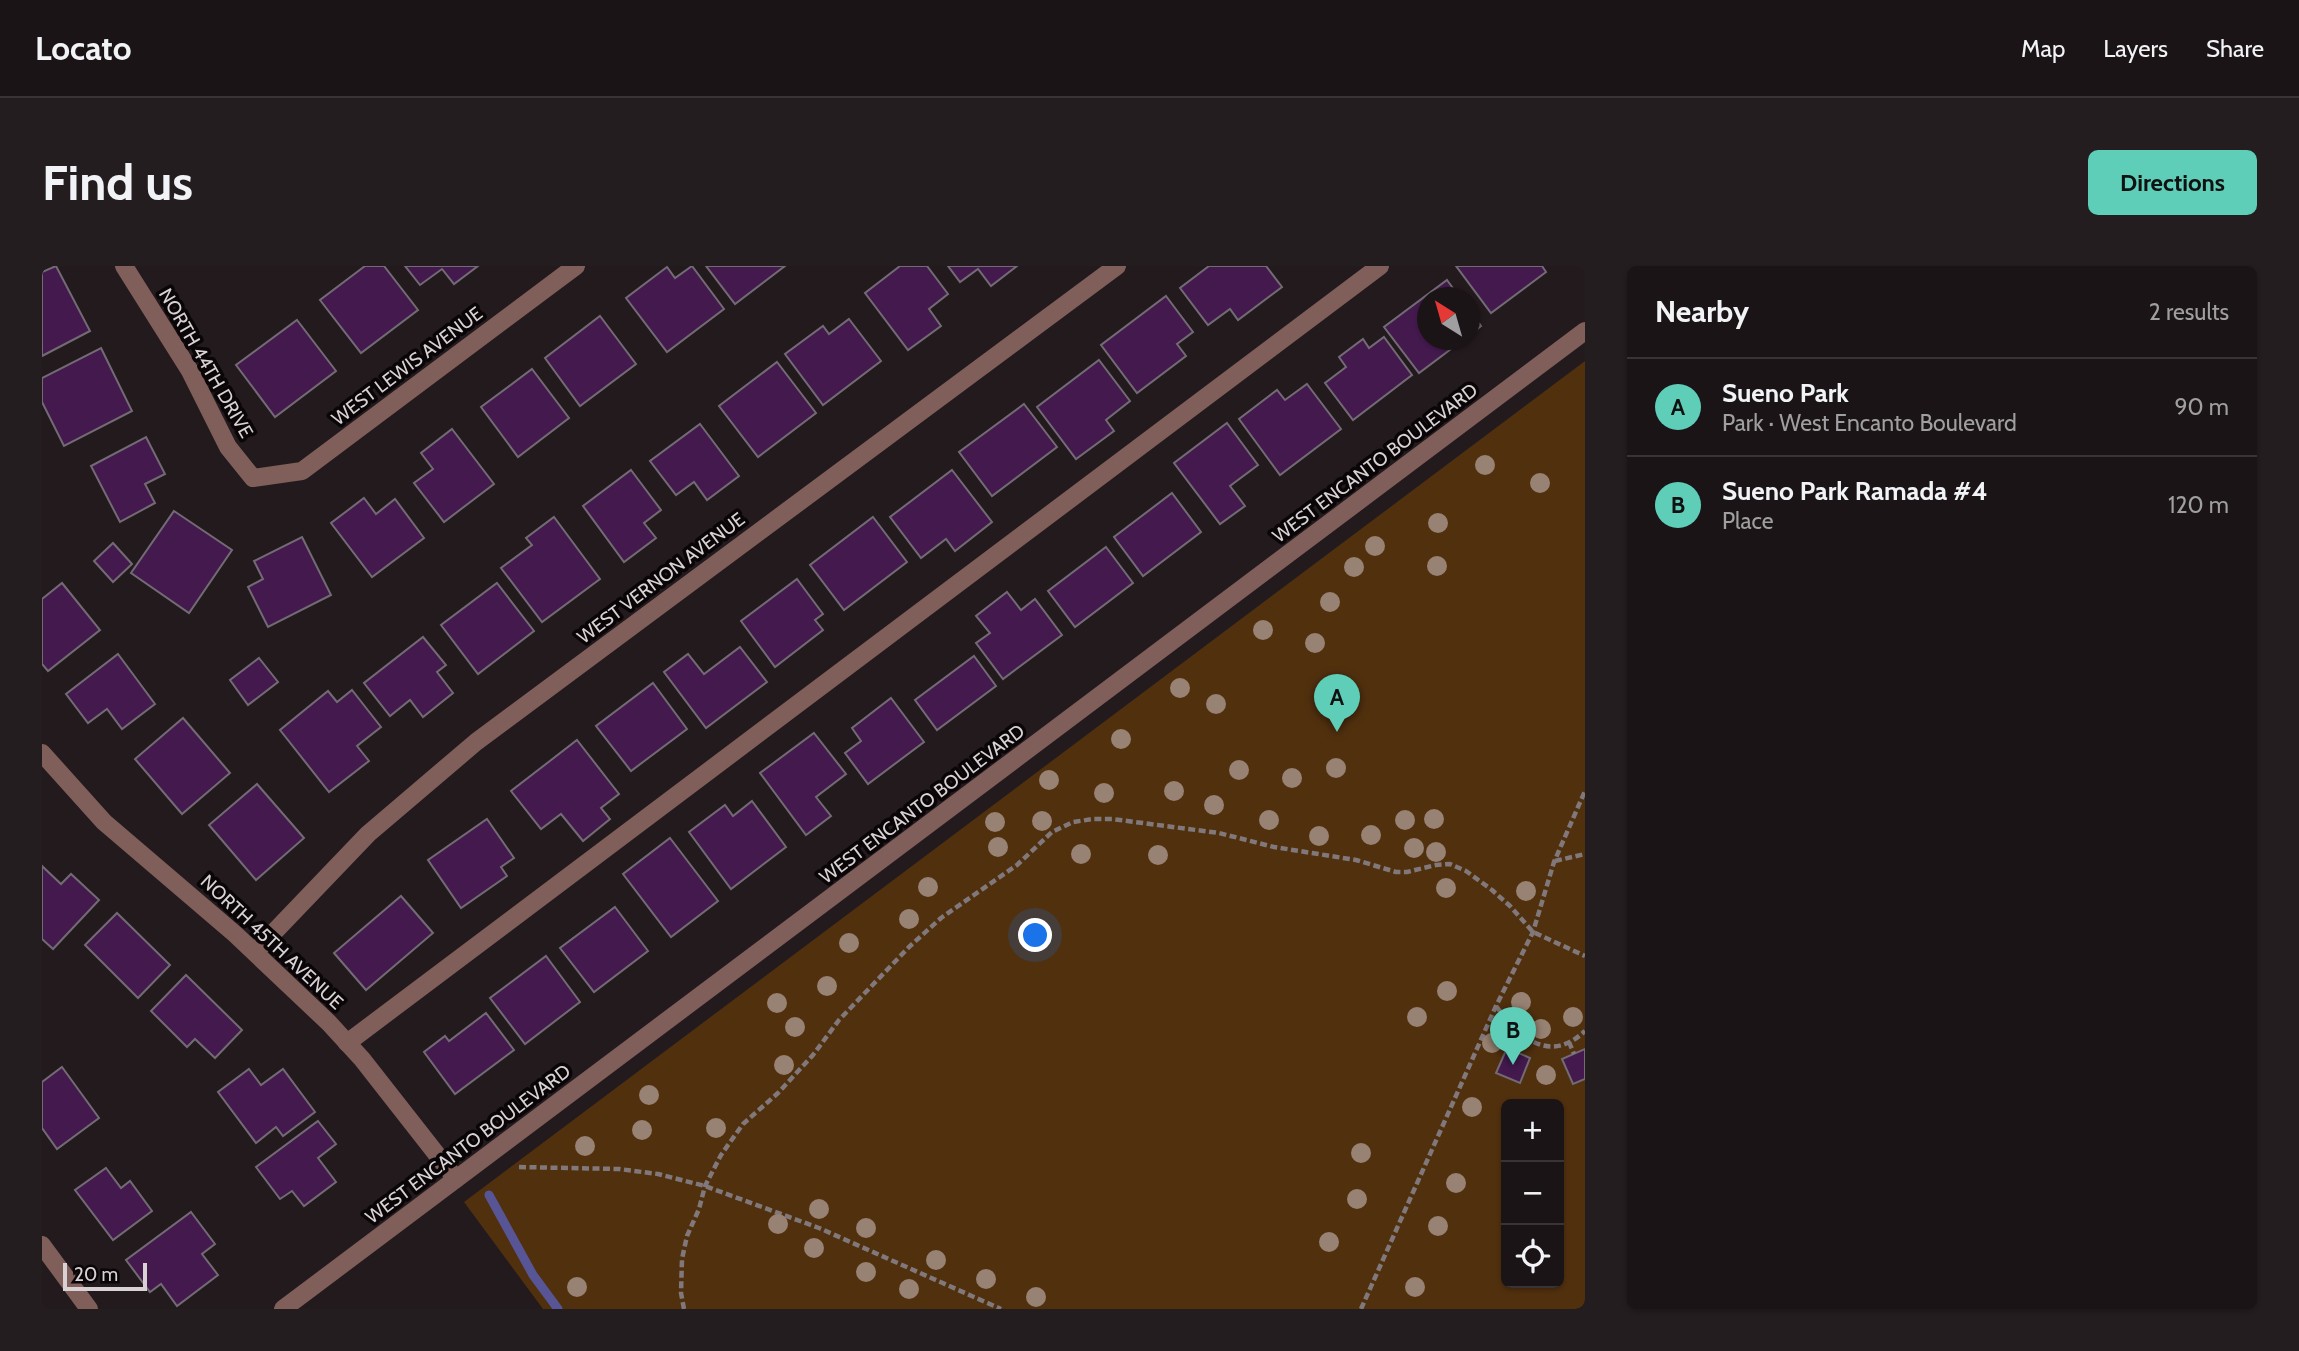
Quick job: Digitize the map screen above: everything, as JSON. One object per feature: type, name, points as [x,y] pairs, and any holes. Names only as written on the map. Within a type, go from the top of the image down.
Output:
[{"type":"street","name":"NORTH 44TH DRIVE","points":[[124,266],[190,371],[228,447],[253,478]]},
{"type":"street","name":"WEST LEWIS AVENUE","points":[[253,478],[302,471],[576,266]]},
{"type":"street","name":"WEST VERNON AVENUE","points":[[255,952],[368,834],[476,742],[1117,266]]},
{"type":"street","points":[[347,1043],[1380,266]]},
{"type":"street","name":"WEST ENCANTO BOULEVARD","points":[[283,1309],[1585,331]]},
{"type":"street","name":"NORTH 45TH AVENUE","points":[[42,753],[104,822],[255,952],[347,1043],[456,1179]]},
{"type":"street","points":[[42,1245],[89,1309]]},
{"type":"path","points":[[1361,1309],[1496,1006],[1533,932],[1554,862],[1585,791]]},
{"type":"path","points":[[684,1309],[681,1293],[682,1259],[687,1236],[699,1209],[705,1186],[721,1155],[743,1124],[778,1093],[813,1055],[839,1020],[909,947],[941,918],[1017,865],[1052,832],[1073,822],[1112,819],[1219,833],[1274,847],[1356,860],[1396,872],[1450,864],[1466,871],[1492,890],[1533,932],[1585,956]]},
{"type":"path","points":[[1554,862],[1585,854]]},
{"type":"path","points":[[1496,1006],[1512,1028],[1525,1039],[1549,1046],[1569,1042],[1585,1031]]},
{"type":"path","points":[[1517,1053],[1525,1039]]},
{"type":"path","points":[[1569,1042],[1574,1054]]},
{"type":"path","points":[[519,1167],[619,1169],[658,1174],[705,1186],[819,1228],[1001,1309]]},
{"type":"shaded area","points":[[1585,361],[1585,1309],[543,1309],[464,1202]]},
{"type":"building","points":[[56,266],[90,331],[42,356],[42,272]]},
{"type":"building","points":[[365,266],[384,266],[418,310],[361,353],[320,300]]},
{"type":"building","points":[[405,266],[478,266],[454,284],[442,269],[420,285]]},
{"type":"building","points":[[692,266],[724,309],[667,352],[626,298],[667,267],[675,278]]},
{"type":"building","points":[[706,266],[785,266],[735,304]]},
{"type":"building","points":[[900,266],[927,266],[948,294],[929,309],[941,326],[908,350],[865,293]]},
{"type":"building","points":[[948,266],[1017,266],[991,286],[978,269],[960,282]]},
{"type":"building","points":[[1209,266],[1266,266],[1282,287],[1238,320],[1230,309],[1208,325],[1180,288]]},
{"type":"building","points":[[1456,266],[1542,266],[1546,272],[1491,313],[1480,298],[1480,287],[1472,287]]},
{"type":"building","points":[[1447,280],[1452,287],[1438,287]]},
{"type":"building","points":[[1166,296],[1193,332],[1177,344],[1186,356],[1137,393],[1101,345]]},
{"type":"building","points":[[1417,302],[1417,350],[1450,350],[1419,373],[1384,327]]},
{"type":"building","points":[[600,316],[636,364],[580,406],[545,358]]},
{"type":"building","points":[[849,319],[881,361],[823,405],[785,354],[823,326],[829,334]]},
{"type":"building","points":[[297,320],[336,371],[275,417],[236,365]]},
{"type":"building","points":[[1384,337],[1412,375],[1353,420],[1325,383],[1346,367],[1339,357],[1363,339],[1369,348]]},
{"type":"building","points":[[101,348],[132,411],[64,446],[42,402],[42,378]]},
{"type":"building","points":[[1099,360],[1130,401],[1106,420],[1114,431],[1076,459],[1037,407]]},
{"type":"building","points":[[777,362],[816,413],[758,457],[719,406]]},
{"type":"building","points":[[532,369],[569,418],[518,457],[481,407]]},
{"type":"building","points":[[1307,384],[1341,429],[1280,475],[1239,419],[1277,390],[1285,400]]},
{"type":"building","points":[[1024,404],[1057,447],[992,496],[959,452]]},
{"type":"building","points":[[1227,423],[1258,465],[1230,486],[1245,506],[1220,524],[1174,463]]},
{"type":"building","points":[[700,424],[739,476],[707,500],[694,482],[676,495],[650,461]]},
{"type":"building","points":[[452,429],[494,484],[444,522],[414,483],[433,469],[421,453]]},
{"type":"building","points":[[146,437],[165,474],[145,484],[155,503],[120,522],[91,466]]},
{"type":"building","points":[[631,470],[661,510],[644,523],[656,538],[624,562],[583,506]]},
{"type":"building","points":[[952,470],[992,522],[955,551],[946,539],[921,558],[890,517]]},
{"type":"building","points":[[1172,493],[1201,532],[1143,576],[1114,537]]},
{"type":"building","points":[[364,498],[376,514],[395,499],[424,538],[372,577],[331,523]]},
{"type":"building","points":[[174,511],[232,550],[189,613],[131,573]]},
{"type":"building","points":[[554,517],[600,579],[542,622],[501,568],[532,545],[526,538]]},
{"type":"building","points":[[873,517],[907,562],[844,610],[810,565]]},
{"type":"building","points":[[302,537],[331,595],[268,627],[248,587],[263,579],[254,561]]},
{"type":"building","points":[[113,543],[132,564],[113,582],[94,561]]},
{"type":"building","points":[[1106,547],[1133,583],[1075,627],[1048,591]]},
{"type":"building","points":[[797,579],[823,614],[815,620],[823,630],[775,667],[741,621]]},
{"type":"building","points":[[62,583],[100,630],[48,671],[42,664],[42,599]]},
{"type":"building","points":[[497,583],[534,631],[478,674],[441,625]]},
{"type":"building","points":[[1007,592],[1021,610],[1035,599],[1062,635],[1003,679],[976,643],[990,633],[976,616]]},
{"type":"building","points":[[423,637],[446,665],[437,672],[453,693],[423,717],[410,700],[390,716],[364,683]]},
{"type":"building","points":[[740,647],[767,682],[706,728],[664,672],[688,654],[704,674]]},
{"type":"building","points":[[118,654],[155,704],[122,729],[107,709],[88,723],[66,694]]},
{"type":"building","points":[[974,656],[996,686],[937,730],[915,700]]},
{"type":"building","points":[[259,658],[278,682],[248,705],[230,680]]},
{"type":"building","points":[[653,683],[687,729],[631,771],[596,726]]},
{"type":"building","points":[[352,690],[381,727],[357,746],[369,761],[329,792],[280,730],[328,691],[337,702]]},
{"type":"building","points":[[891,698],[924,742],[868,784],[845,753],[861,741],[852,728]]},
{"type":"building","points":[[183,718],[230,773],[182,814],[135,759]]},
{"type":"building","points":[[814,733],[846,774],[816,797],[831,816],[806,835],[760,773]]},
{"type":"building","points":[[577,740],[619,794],[601,808],[610,819],[583,841],[561,814],[541,829],[511,791]]},
{"type":"building","points":[[257,784],[304,838],[256,880],[209,825]]},
{"type":"building","points":[[752,801],[786,847],[731,889],[689,832],[725,805],[733,816]]},
{"type":"building","points":[[487,819],[514,858],[501,867],[507,876],[461,908],[428,860]]},
{"type":"building","points":[[670,838],[718,901],[671,937],[623,874]]},
{"type":"building","points":[[42,866],[61,884],[71,874],[99,900],[53,949],[42,939]]},
{"type":"building","points":[[401,896],[433,933],[366,990],[334,953]]},
{"type":"building","points":[[615,907],[648,951],[594,992],[560,948]]},
{"type":"building","points":[[117,913],[170,965],[138,998],[85,945]]},
{"type":"building","points":[[546,956],[580,1002],[525,1044],[490,998]]},
{"type":"building","points":[[186,975],[242,1030],[215,1058],[195,1039],[187,1047],[151,1011]]},
{"type":"building","points":[[486,1013],[514,1050],[455,1094],[424,1052],[445,1036],[449,1041]]},
{"type":"building","points":[[1507,1048],[1530,1058],[1520,1083],[1496,1073]]},
{"type":"building","points":[[1585,1049],[1585,1079],[1573,1084],[1562,1059]]},
{"type":"building","points":[[62,1067],[99,1118],[57,1149],[42,1128],[42,1082]]},
{"type":"building","points":[[249,1069],[261,1085],[283,1069],[315,1112],[283,1136],[276,1127],[256,1143],[218,1092]]},
{"type":"building","points":[[318,1121],[336,1144],[318,1158],[336,1182],[304,1206],[292,1191],[280,1199],[256,1167]]},
{"type":"building","points":[[106,1168],[121,1188],[130,1181],[152,1211],[113,1240],[75,1190]]},
{"type":"building","points":[[191,1212],[215,1244],[202,1254],[218,1275],[177,1306],[161,1284],[150,1292],[126,1260]]},
{"type":"waterway","points":[[489,1195],[533,1275],[558,1309]]},
{"type":"place","name":"Sueno Park","points":[[1337,732]]},
{"type":"place","name":"Sueno Park Ramada #4","points":[[1513,1065]]}]
